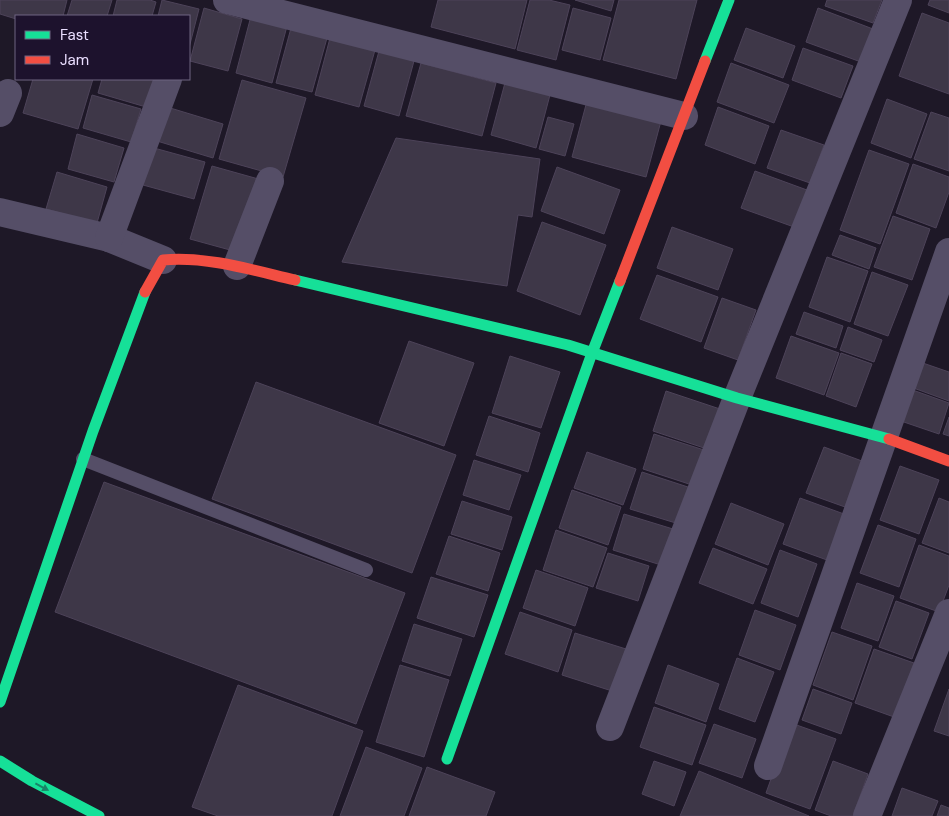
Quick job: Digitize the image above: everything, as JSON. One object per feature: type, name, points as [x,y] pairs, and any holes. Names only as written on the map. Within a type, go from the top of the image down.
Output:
[{"type":"street","points":[[227,0],[684,116]]},
{"type":"street","points":[[447,759],[592,353],[729,0]]},
{"type":"street","points":[[610,727],[737,398],[898,0]]},
{"type":"street","points":[[109,238],[168,80]]},
{"type":"street","points":[[237,266],[270,181]]},
{"type":"street","points":[[0,212],[109,238],[163,260],[185,258],[237,266],[568,345],[737,398],[882,437],[949,461]]},
{"type":"street","points":[[768,766],[882,437],[949,252]]},
{"type":"street","points":[[0,702],[83,459],[148,284],[163,260]]},
{"type":"street","points":[[867,816],[949,613]]},
{"type":"street","points":[[0,761],[32,781],[99,816]]},
{"type":"lane","points":[[83,459],[366,570]]},
{"type":"building","points":[[0,0],[67,0],[63,15],[15,15],[15,19],[0,14]]},
{"type":"building","points":[[72,0],[112,0],[107,15],[67,15]]},
{"type":"building","points":[[117,0],[150,0],[156,2],[152,15],[113,15]]},
{"type":"building","points":[[162,0],[199,9],[190,44],[190,15],[158,15]]},
{"type":"building","points":[[438,0],[527,0],[515,49],[431,27]]},
{"type":"building","points":[[530,0],[549,0],[570,5],[556,60],[517,50]]},
{"type":"building","points":[[575,0],[614,0],[611,11]]},
{"type":"building","points":[[619,0],[697,0],[676,79],[603,60]]},
{"type":"building","points":[[827,0],[882,0],[873,23],[825,6]]},
{"type":"building","points":[[930,0],[949,0],[949,13],[928,5]]},
{"type":"building","points":[[204,8],[242,19],[228,71],[190,61]]},
{"type":"building","points":[[573,8],[611,18],[600,60],[562,50]]},
{"type":"building","points":[[818,8],[873,29],[861,62],[806,42]]},
{"type":"building","points":[[922,13],[949,23],[949,94],[899,76]]},
{"type":"building","points":[[251,16],[287,26],[272,83],[236,73]]},
{"type":"building","points":[[291,28],[327,38],[312,92],[276,83]]},
{"type":"building","points":[[746,28],[795,46],[783,78],[734,60]]},
{"type":"building","points":[[330,38],[375,50],[359,107],[315,95]]},
{"type":"building","points":[[803,48],[853,66],[841,98],[792,80]]},
{"type":"building","points":[[379,51],[414,61],[399,116],[364,106]]},
{"type":"building","points":[[421,63],[496,83],[482,136],[406,116]]},
{"type":"building","points":[[731,63],[789,85],[774,123],[717,102]]},
{"type":"building","points":[[506,79],[551,91],[536,148],[491,135]]},
{"type":"building","points":[[33,80],[93,80],[78,129],[23,113]]},
{"type":"building","points":[[102,80],[155,80],[146,107],[98,93]]},
{"type":"building","points":[[242,80],[306,98],[283,177],[219,159]]},
{"type":"building","points":[[92,95],[141,109],[131,142],[83,128]]},
{"type":"building","points":[[887,99],[927,114],[911,158],[871,143]]},
{"type":"building","points":[[587,101],[661,121],[646,177],[572,157]]},
{"type":"building","points":[[167,107],[223,124],[213,158],[157,141]]},
{"type":"building","points":[[718,107],[769,126],[755,164],[705,145]]},
{"type":"building","points":[[931,112],[949,118],[949,171],[914,159]]},
{"type":"building","points":[[548,117],[574,124],[565,156],[539,149]]},
{"type":"building","points":[[781,130],[824,145],[810,183],[767,168]]},
{"type":"building","points":[[77,134],[124,148],[114,182],[68,169]]},
{"type":"building","points":[[396,138],[540,159],[532,217],[518,215],[507,286],[342,262]]},
{"type":"building","points":[[154,148],[205,162],[194,199],[143,185]]},
{"type":"building","points":[[869,150],[909,164],[880,244],[840,230]]},
{"type":"building","points":[[913,164],[949,177],[949,192],[936,228],[896,213]]},
{"type":"building","points":[[212,166],[262,180],[241,253],[190,239]]},
{"type":"building","points":[[557,167],[620,190],[604,234],[541,211]]},
{"type":"building","points":[[755,171],[807,190],[794,227],[741,208]]},
{"type":"building","points":[[57,172],[107,187],[97,223],[46,209]]},
{"type":"building","points":[[893,216],[930,229],[912,280],[874,267]]},
{"type":"building","points":[[542,222],[606,245],[580,315],[517,291]]},
{"type":"building","points":[[672,227],[733,249],[718,290],[657,268]]},
{"type":"building","points":[[840,235],[876,248],[869,269],[832,255]]},
{"type":"building","points":[[827,257],[868,271],[850,322],[809,307]]},
{"type":"building","points":[[872,272],[908,285],[888,336],[854,324]]},
{"type":"building","points":[[657,275],[718,297],[701,342],[640,319]]},
{"type":"building","points":[[722,298],[756,310],[738,360],[704,348]]},
{"type":"building","points":[[804,312],[843,326],[836,348],[796,334]]},
{"type":"building","points":[[848,327],[882,340],[874,362],[840,350]]},
{"type":"building","points":[[791,336],[839,353],[824,395],[776,378]]},
{"type":"building","points":[[409,341],[474,363],[444,446],[379,423]]},
{"type":"building","points":[[841,353],[872,364],[856,407],[826,396]]},
{"type":"building","points":[[510,356],[560,372],[541,428],[492,413]]},
{"type":"building","points":[[917,361],[949,372],[949,401],[908,386]]},
{"type":"building","points":[[256,382],[456,455],[412,573],[212,499]]},
{"type":"building","points":[[907,388],[949,403],[939,434],[895,419]]},
{"type":"building","points":[[666,391],[720,409],[707,449],[653,431]]},
{"type":"building","points":[[489,416],[540,433],[528,472],[476,455]]},
{"type":"building","points":[[949,417],[949,436],[943,434]]},
{"type":"building","points":[[654,434],[704,450],[692,485],[643,469]]},
{"type":"building","points":[[824,447],[862,461],[845,507],[806,493]]},
{"type":"building","points":[[587,452],[636,469],[623,505],[574,488]]},
{"type":"building","points":[[474,460],[521,475],[509,510],[463,495]]},
{"type":"building","points":[[900,466],[939,480],[919,534],[880,520]]},
{"type":"building","points":[[642,472],[691,488],[679,524],[630,509]]},
{"type":"building","points":[[104,482],[405,593],[356,724],[55,612]]},
{"type":"building","points":[[572,490],[621,507],[608,545],[559,528]]},
{"type":"building","points":[[800,498],[844,514],[827,560],[783,544]]},
{"type":"building","points":[[939,498],[949,502],[949,553],[922,543]]},
{"type":"building","points":[[462,501],[512,517],[502,550],[451,534]]},
{"type":"building","points":[[731,503],[784,524],[768,565],[715,544]]},
{"type":"building","points":[[624,514],[673,529],[661,565],[613,550]]},
{"type":"building","points":[[878,525],[916,539],[899,587],[860,573]]},
{"type":"building","points":[[556,530],[607,548],[593,587],[543,570]]},
{"type":"building","points":[[449,536],[500,553],[488,591],[436,574]]},
{"type":"building","points":[[919,545],[949,556],[949,585],[939,612],[900,598]]},
{"type":"building","points":[[713,548],[767,569],[753,604],[699,583]]},
{"type":"building","points":[[780,550],[817,564],[798,617],[761,603]]},
{"type":"building","points":[[608,553],[649,566],[638,601],[596,588]]},
{"type":"building","points":[[536,570],[588,588],[575,626],[523,608]]},
{"type":"building","points":[[431,577],[488,595],[474,637],[417,618]]},
{"type":"building","points":[[857,583],[894,596],[878,641],[841,628]]},
{"type":"building","points":[[896,601],[929,613],[912,659],[879,647]]},
{"type":"building","points":[[755,610],[796,625],[780,670],[739,655]]},
{"type":"building","points":[[520,612],[572,630],[558,672],[505,654]]},
{"type":"building","points":[[414,624],[462,639],[450,676],[402,661]]},
{"type":"building","points":[[832,632],[872,646],[853,700],[813,685]]},
{"type":"building","points":[[575,633],[626,649],[612,691],[562,675]]},
{"type":"building","points":[[874,649],[914,663],[894,717],[855,703]]},
{"type":"building","points":[[737,658],[774,672],[755,722],[719,709]]},
{"type":"building","points":[[400,665],[449,680],[424,757],[376,742]]},
{"type":"building","points":[[668,665],[719,684],[706,722],[655,703]]},
{"type":"building","points":[[238,685],[363,731],[332,816],[218,816],[192,807]]},
{"type":"building","points":[[813,689],[852,703],[841,734],[802,720]]},
{"type":"building","points":[[949,689],[949,736],[934,731]]},
{"type":"building","points":[[654,707],[706,725],[692,765],[640,747]]},
{"type":"building","points":[[791,723],[836,739],[810,809],[766,793]]},
{"type":"building","points":[[714,724],[756,739],[742,778],[699,763]]},
{"type":"building","points":[[366,747],[422,768],[404,816],[340,816]]},
{"type":"building","points":[[654,761],[686,772],[674,806],[642,794]]},
{"type":"building","points":[[833,761],[868,774],[853,816],[831,816],[815,810]]},
{"type":"building","points":[[427,767],[495,792],[486,816],[409,816]]},
{"type":"building","points":[[699,771],[809,816],[680,816]]},
{"type":"building","points":[[902,788],[938,801],[932,816],[892,816]]},
{"type":"building","points":[[941,805],[949,808],[949,816],[937,816]]},
{"type":"traffic: fast","points":[[705,61],[729,0]]},
{"type":"traffic: fast","points":[[295,280],[568,345],[737,398],[889,439]]},
{"type":"traffic: fast","points":[[447,759],[592,353],[620,281]]},
{"type":"traffic: fast","points":[[0,702],[93,431],[145,292]]},
{"type":"traffic: fast","points":[[0,761],[32,781],[99,816]]},
{"type":"traffic: jam","points":[[620,281],[705,61]]},
{"type":"traffic: jam","points":[[145,292],[163,260],[180,259],[213,262],[295,280]]},
{"type":"traffic: jam","points":[[889,439],[949,461]]}]
